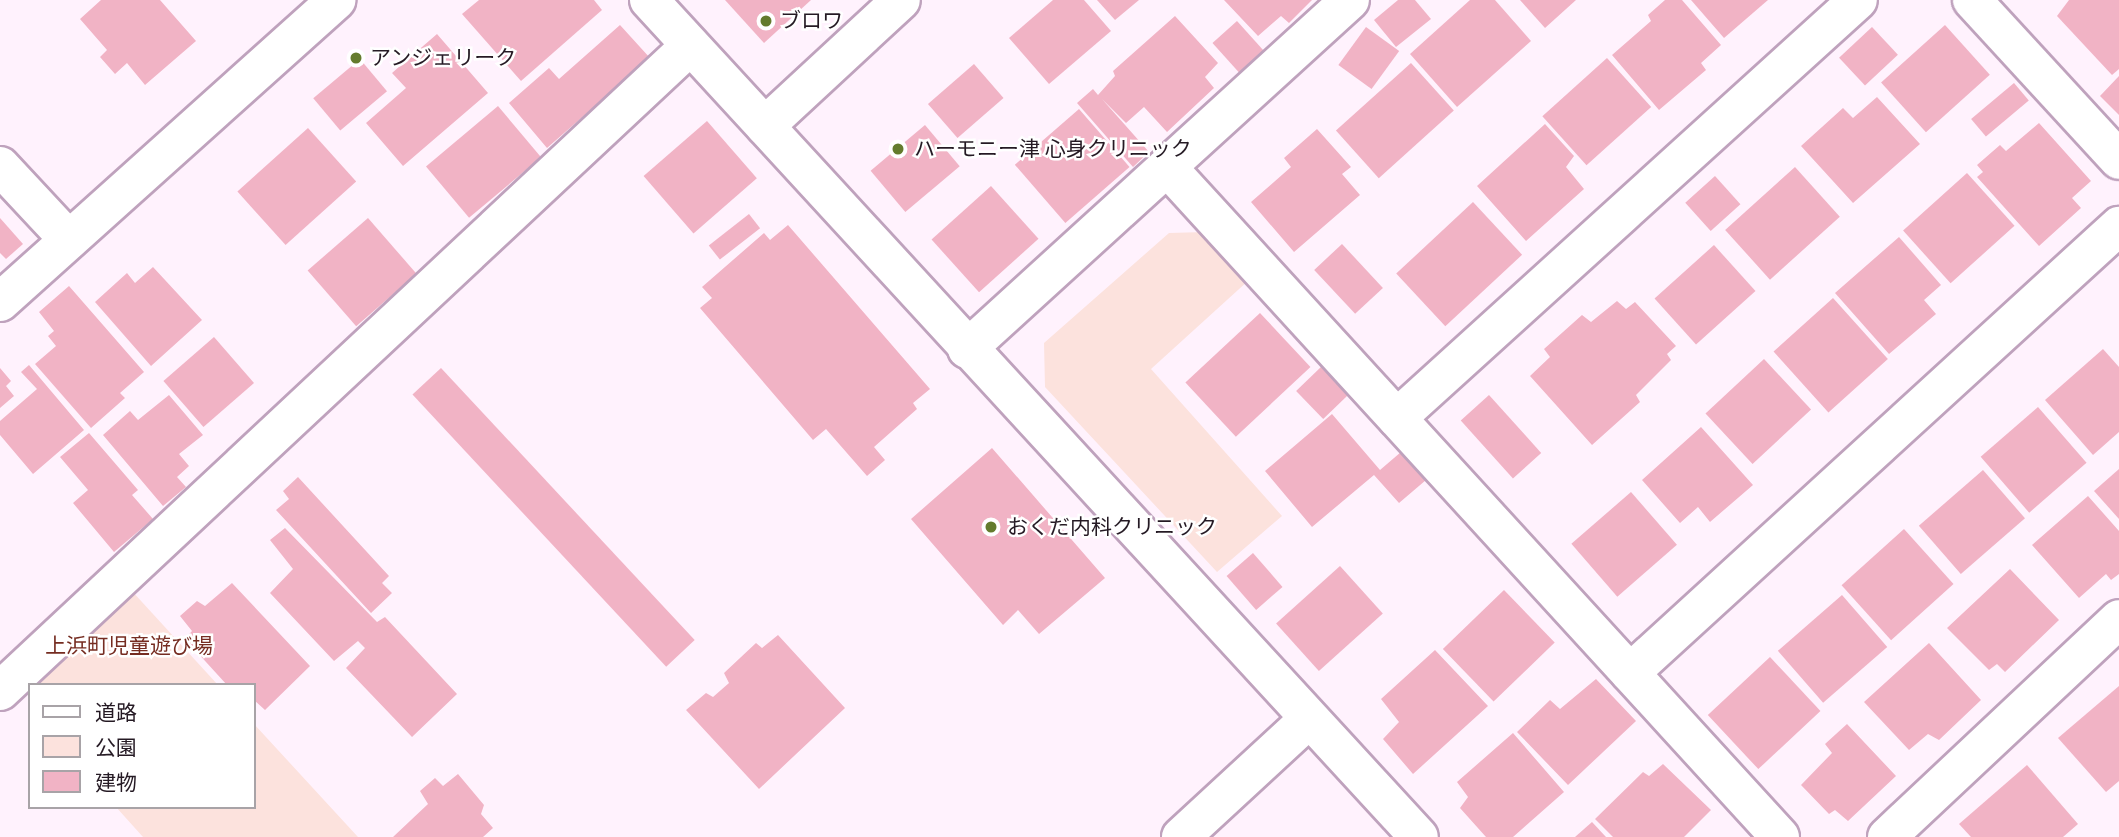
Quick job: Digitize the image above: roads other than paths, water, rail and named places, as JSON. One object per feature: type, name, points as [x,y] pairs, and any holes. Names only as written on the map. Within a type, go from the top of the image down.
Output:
[{"type":"street","points":[[0,302],[336,0]]},
{"type":"street","points":[[649,0],[967,349],[1419,837]]},
{"type":"street","points":[[765,126],[901,0]]},
{"type":"street","points":[[967,349],[1350,0]]},
{"type":"street","points":[[1398,418],[1858,0]]},
{"type":"street","points":[[1972,0],[2119,160]]},
{"type":"street","points":[[0,691],[690,46]]},
{"type":"street","points":[[0,166],[69,240]]},
{"type":"street","points":[[1167,167],[1780,837]]},
{"type":"street","points":[[1630,673],[2119,226]]},
{"type":"street","points":[[1887,837],[2119,619]]},
{"type":"street","points":[[1181,837],[1309,719]]},
{"type":"place","name":"ブロワ","points":[[766,21]]},
{"type":"place","name":"アンジェリーク","points":[[356,58]]},
{"type":"place","name":"ハーモニー津 心身クリニック","points":[[898,149]]},
{"type":"place","name":"おくだ内科クリニック","points":[[991,527]]},
{"type":"park label","name":"上浜町児童遊び場","points":[[129,646]]}]
